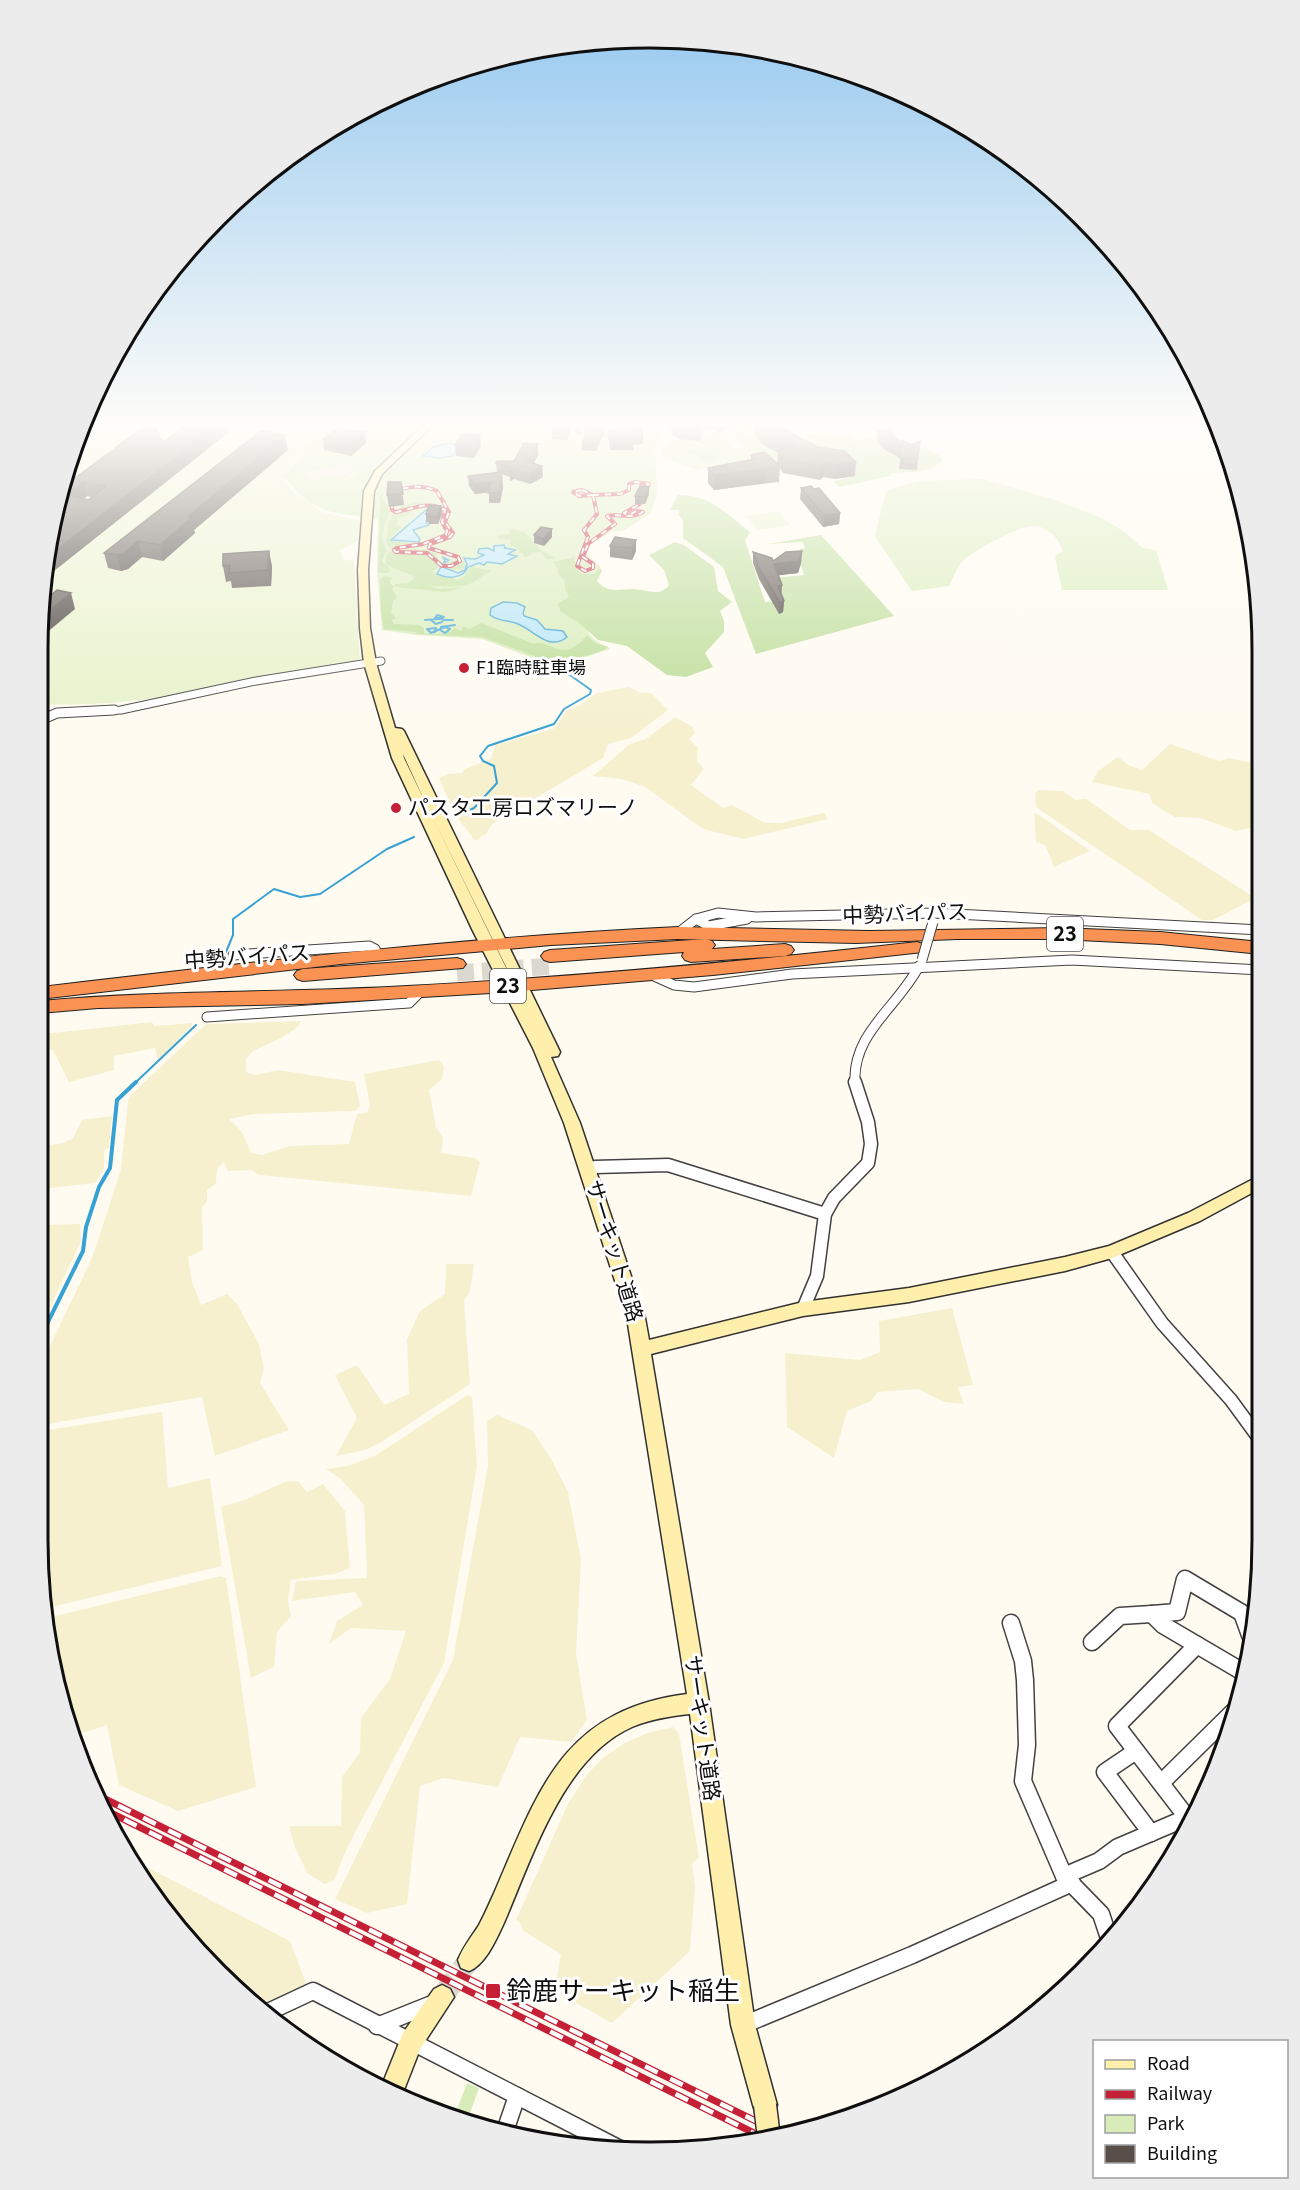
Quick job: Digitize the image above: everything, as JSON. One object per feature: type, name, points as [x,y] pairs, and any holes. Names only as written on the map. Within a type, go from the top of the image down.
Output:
[{"type":"highway","points":[[495,945],[551,939],[678,933],[868,936]]},
{"type":"highway","name":"中勢バイパス","points":[[1252,947],[1214,942],[1094,935],[868,936],[551,961],[802,949],[919,959],[1099,948],[1252,957]]},
{"type":"highway","name":"23","points":[[48,993],[377,954],[495,945]]},
{"type":"highway","name":"23","points":[[98,1002],[175,1002],[418,994],[919,959]]},
{"type":"highway","name":"中勢バイパス","points":[[48,994],[457,969],[48,1006]]},
{"type":"street","name":"サーキット道路","points":[[366,527],[363,570],[365,628],[398,758],[516,986],[572,1123],[636,1318],[699,1703],[743,2025],[765,2105],[769,2130]]},
{"type":"street","name":"サーキット道路","points":[[375,527],[372,588],[375,662]]},
{"type":"street","points":[[48,716],[57,713],[121,710],[256,681],[375,662]]},
{"type":"street","points":[[678,933],[696,919],[709,926],[756,917],[936,914],[1252,930]]},
{"type":"street","points":[[803,1308],[817,1276],[825,1214],[834,1198],[868,1163],[871,1151],[866,1112],[855,1087],[854,1069],[861,1044],[919,959],[933,922]]},
{"type":"street","points":[[233,955],[369,946],[375,949],[377,954]]},
{"type":"street","points":[[919,959],[1072,960],[1252,970]]},
{"type":"street","points":[[516,986],[555,1056],[595,1167],[623,1258],[636,1318]]},
{"type":"street","points":[[207,1017],[409,1003],[418,994]]},
{"type":"street","points":[[595,1167],[668,1165],[825,1214]]},
{"type":"street","points":[[642,1349],[803,1308],[909,1295],[1065,1264],[1112,1252],[1194,1217],[1252,1186]]},
{"type":"street","points":[[1112,1252],[1162,1323],[1231,1400],[1252,1429]]},
{"type":"street","points":[[1092,1642],[1120,1617],[1177,1612],[1185,1579],[1242,1613],[1246,1624]]},
{"type":"street","points":[[1152,1614],[1163,1625],[1237,1669]]},
{"type":"street","points":[[1011,1623],[1023,1662],[1025,1680],[1027,1745],[1023,1781],[1068,1880],[1101,1914],[1107,1932]]},
{"type":"street","points":[[1185,1815],[1117,1726],[1197,1645]]},
{"type":"street","points":[[469,1960],[489,1928],[553,1789],[583,1748],[602,1732],[626,1719],[654,1710],[699,1703]]},
{"type":"street","points":[[1161,1783],[1224,1721]]},
{"type":"street","points":[[1136,1751],[1105,1772],[1151,1833]]},
{"type":"street","points":[[743,2025],[912,1955],[1068,1880],[1118,1846],[1182,1821]]},
{"type":"street","points":[[273,2010],[313,1991],[377,2026],[517,2096],[590,2139]]},
{"type":"street","points":[[377,2026],[440,2000]]},
{"type":"street","points":[[394,2085],[411,2041],[440,2000]]},
{"type":"street","points":[[507,2124],[517,2096]]},
{"type":"shaded area","points":[[629,687],[639,692],[651,693],[668,710],[631,738],[608,744],[603,758],[492,824],[486,834],[475,841],[455,814],[439,778],[448,774],[462,773],[465,769],[490,759],[496,745],[555,728],[566,711],[580,705],[597,693]]},
{"type":"shaded area","points":[[675,717],[693,727],[695,733],[689,739],[698,748],[697,761],[704,769],[691,785],[723,808],[732,805],[765,823],[781,823],[824,813],[828,819],[743,839],[703,829],[645,787],[622,779],[593,776],[630,744],[646,739]]},
{"type":"shaded area","points":[[1170,744],[1219,761],[1229,758],[1252,763],[1252,830],[1250,828],[1236,831],[1200,818],[1175,817],[1152,803],[1150,794],[1092,782],[1098,771],[1118,757],[1130,766],[1142,770]]},
{"type":"shaded area","points":[[1039,790],[1063,791],[1076,800],[1086,799],[1130,830],[1149,830],[1252,896],[1252,900],[1213,920],[1202,920],[1036,807],[1035,793]]},
{"type":"shaded area","points":[[1034,813],[1090,851],[1054,867],[1045,845],[1036,842]]},
{"type":"shaded area","points":[[301,1021],[298,1027],[281,1038],[253,1051],[246,1059],[246,1072],[255,1075],[278,1070],[355,1082],[360,1106],[355,1111],[254,1114],[229,1119],[242,1132],[251,1153],[262,1155],[290,1146],[349,1144],[357,1114],[367,1113],[370,1105],[364,1074],[439,1060],[444,1067],[442,1079],[429,1090],[436,1127],[443,1138],[441,1153],[475,1158],[480,1162],[471,1196],[260,1175],[251,1170],[228,1171],[224,1162],[217,1169],[216,1183],[207,1190],[207,1202],[202,1207],[203,1250],[188,1257],[192,1282],[201,1305],[227,1294],[237,1304],[259,1344],[264,1368],[260,1383],[289,1430],[215,1456],[202,1397],[48,1424],[48,1348],[93,1256],[121,1169],[128,1101],[131,1095],[206,1024]]},
{"type":"shaded area","points":[[152,1022],[154,1026],[193,1023],[158,1060],[155,1048],[114,1056],[114,1070],[69,1082],[53,1050],[48,1048],[48,1034]]},
{"type":"shaded area","points":[[112,1116],[109,1147],[104,1151],[104,1168],[95,1183],[48,1188],[48,1146],[63,1143],[73,1138],[82,1120]]},
{"type":"shaded area","points":[[80,1224],[81,1241],[48,1311],[48,1225]]},
{"type":"shaded area","points":[[446,1264],[474,1264],[470,1291],[464,1301],[470,1384],[380,1443],[365,1450],[336,1456],[357,1418],[335,1375],[357,1365],[384,1405],[409,1394],[407,1339],[420,1311],[445,1294]]},
{"type":"shaded area","points":[[952,1308],[973,1385],[958,1387],[964,1404],[944,1402],[918,1389],[878,1392],[871,1401],[847,1411],[834,1458],[787,1427],[785,1353],[860,1360],[880,1352],[879,1321]]},
{"type":"shaded area","points":[[467,1395],[472,1397],[477,1466],[444,1663],[347,1848],[334,1880],[325,1884],[308,1874],[295,1848],[289,1826],[341,1826],[342,1777],[360,1753],[361,1718],[390,1679],[406,1631],[351,1628],[329,1644],[337,1621],[363,1605],[355,1592],[292,1601],[296,1581],[367,1578],[364,1505],[341,1479],[326,1469],[347,1466],[375,1456]]},
{"type":"shaded area","points":[[162,1412],[168,1488],[210,1478],[222,1566],[52,1607],[48,1540],[48,1430]]},
{"type":"shaded area","points":[[497,1415],[532,1430],[551,1459],[568,1492],[581,1560],[576,1653],[587,1720],[571,1742],[520,1737],[498,1787],[443,1778],[420,1786],[407,1904],[367,1913],[335,1899],[453,1660],[488,1465],[487,1421]]},
{"type":"shaded area","points":[[298,1481],[307,1492],[323,1484],[345,1511],[350,1568],[335,1574],[291,1580],[288,1601],[291,1616],[277,1632],[274,1667],[251,1678],[221,1507],[247,1499],[285,1482]]},
{"type":"shaded area","points":[[221,1576],[226,1578],[256,1787],[178,1811],[119,1785],[107,1725],[80,1734],[69,1696],[53,1617]]},
{"type":"shaded area","points":[[673,1727],[679,1734],[699,1858],[692,1863],[695,1887],[690,1951],[612,2023],[562,1995],[565,1986],[556,1982],[561,1954],[522,1930],[521,1924],[516,1920],[568,1804],[585,1777],[603,1758],[623,1744],[647,1733]]},
{"type":"shaded area","points":[[144,1866],[290,1941],[308,1989],[270,2006],[224,1966],[197,1937]]},
{"type":"green space","points":[[61,527],[360,527],[358,541],[340,550],[342,559],[354,561],[360,661],[200,692],[160,698],[48,704],[49,611],[53,571]]},
{"type":"green space","points":[[378,527],[629,527],[611,532],[591,544],[587,554],[601,567],[587,601],[586,627],[592,637],[610,649],[576,660],[533,658],[482,639],[417,635],[382,630],[377,572]]},
{"type":"green space","points":[[379,527],[385,527],[383,539],[387,551],[382,561],[390,570],[388,573],[378,573]]},
{"type":"green space","points":[[388,527],[402,527],[389,539],[416,544],[400,545],[391,549],[385,541]]},
{"type":"green space","points":[[683,527],[744,527],[750,532],[745,540],[765,602],[783,601],[776,578],[804,575],[799,560],[800,549],[805,548],[803,542],[768,544],[821,535],[894,616],[756,654],[723,567],[683,538]]},
{"type":"green space","points":[[756,527],[776,527],[758,530]]},
{"type":"green space","points":[[877,527],[1025,527],[1007,534],[967,557],[958,567],[949,586],[912,591],[875,536]]},
{"type":"green space","points":[[1039,527],[1117,527],[1142,548],[1156,550],[1168,590],[1062,590],[1055,556],[1063,551],[1056,538]]},
{"type":"green space","points":[[510,529],[524,532],[542,551],[555,558],[546,560],[541,552],[523,556],[523,553],[519,553],[519,550],[510,545],[511,540],[500,539],[497,536],[510,534]]},
{"type":"green space","points":[[675,542],[684,545],[714,567],[718,591],[732,602],[720,611],[724,621],[724,632],[705,653],[713,667],[686,677],[667,675],[627,646],[598,640],[577,621],[561,612],[557,604],[569,597],[565,589],[565,581],[558,574],[558,569],[553,562],[575,557],[575,568],[582,574],[594,574],[600,568],[602,571],[597,581],[605,588],[657,592],[669,585],[664,570],[649,555]]},
{"type":"green space","points":[[409,549],[427,550],[436,554],[443,563],[459,560],[465,563],[466,568],[452,570],[442,566],[433,571],[437,576],[449,575],[454,579],[461,579],[472,567],[492,571],[466,585],[451,587],[426,585],[440,589],[465,587],[445,592],[396,587],[395,584],[409,583],[415,577],[386,564],[386,556],[389,552]]},
{"type":"green space","points":[[386,576],[393,578],[389,581],[397,597],[393,601],[391,613],[396,618],[392,620],[394,624],[419,625],[424,628],[424,633],[437,634],[452,631],[455,628],[461,631],[463,626],[469,629],[481,623],[534,644],[545,644],[562,650],[570,649],[587,635],[595,643],[609,647],[572,660],[576,662],[575,665],[556,669],[541,666],[535,656],[482,637],[415,634],[417,632],[384,629],[380,579]]},
{"type":"green space","points":[[467,2083],[479,2088],[470,2114],[457,2110]]},
{"type":"water","points":[[406,527],[422,527],[413,530],[420,539],[419,542],[391,540]]},
{"type":"water","points":[[504,545],[505,548],[515,550],[508,554],[517,556],[502,564],[479,563],[468,567],[463,574],[455,577],[437,574],[445,560],[442,557],[449,560],[445,562],[445,568],[458,573],[465,570],[467,564],[464,558],[475,559],[484,555],[478,553],[479,549],[488,548],[494,551],[494,546]]},
{"type":"water","points":[[503,602],[517,603],[525,607],[524,616],[537,620],[545,629],[563,631],[567,637],[560,641],[548,641],[518,624],[490,615],[491,608]]},
{"type":"building","points":[[61,527],[86,527],[57,550]]},
{"type":"building","points":[[137,527],[180,527],[160,545],[138,541],[124,553],[117,555],[104,553]]},
{"type":"building","points":[[541,527],[552,529],[543,539],[534,535]]},
{"type":"building","points":[[615,537],[636,540],[632,548],[610,546]]},
{"type":"building","points":[[269,551],[268,570],[229,573],[230,565],[223,566],[223,554]]},
{"type":"building","points":[[802,551],[798,561],[774,564],[782,585],[778,586],[784,601],[780,603],[759,568],[753,552],[772,558],[773,561],[786,552]]},
{"type":"building","points":[[57,590],[71,593],[49,611],[51,595]]},
{"type":"waterway","points":[[437,615],[444,617],[435,618],[437,615]]},
{"type":"waterway","points":[[425,620],[443,619]]},
{"type":"waterway","points":[[431,620],[436,624],[442,622]]},
{"type":"waterway","points":[[443,620],[453,620]]},
{"type":"waterway","points":[[441,627],[455,625]]},
{"type":"waterway","points":[[435,631],[445,627],[450,629],[445,633],[440,630]]},
{"type":"waterway","points":[[428,629],[436,628],[435,631]]},
{"type":"waterway","points":[[427,629],[431,633],[435,631]]},
{"type":"waterway","points":[[456,817],[474,808],[497,783],[494,766],[483,761],[480,756],[488,746],[554,724],[564,709],[590,694],[591,690],[560,668]]},
{"type":"waterway","points":[[226,952],[233,935],[233,919],[274,889],[300,897],[320,894],[387,849],[414,837]]},
{"type":"waterway","points":[[135,1083],[196,1025]]},
{"type":"waterway","points":[[48,1322],[83,1251],[86,1227],[99,1187],[110,1168],[117,1100],[136,1082]]},
{"type":"tunnel","points":[[457,973],[552,966]]},
{"type":"tunnel","points":[[442,1997],[469,1960]]},
{"type":"railway","points":[[445,527],[446,535],[423,544],[394,550],[396,552],[427,553],[442,566],[451,566],[460,561],[458,557],[429,548],[430,544],[450,537],[453,533],[449,527]]},
{"type":"railway","points":[[586,527],[584,530],[588,537],[577,566],[585,571],[593,568],[593,564],[583,557],[588,544],[611,527]]},
{"type":"railway","points":[[107,1800],[772,2129]]},
{"type":"railway","points":[[115,1815],[753,2133]]},
{"type":"place","name":"F1臨時駐車場","points":[[464,668]]},
{"type":"place","name":"パスタ工房ロズマリーノ","points":[[396,808]]},
{"type":"place","name":"鈴鹿サーキット稲生","points":[[493,1991]]}]
